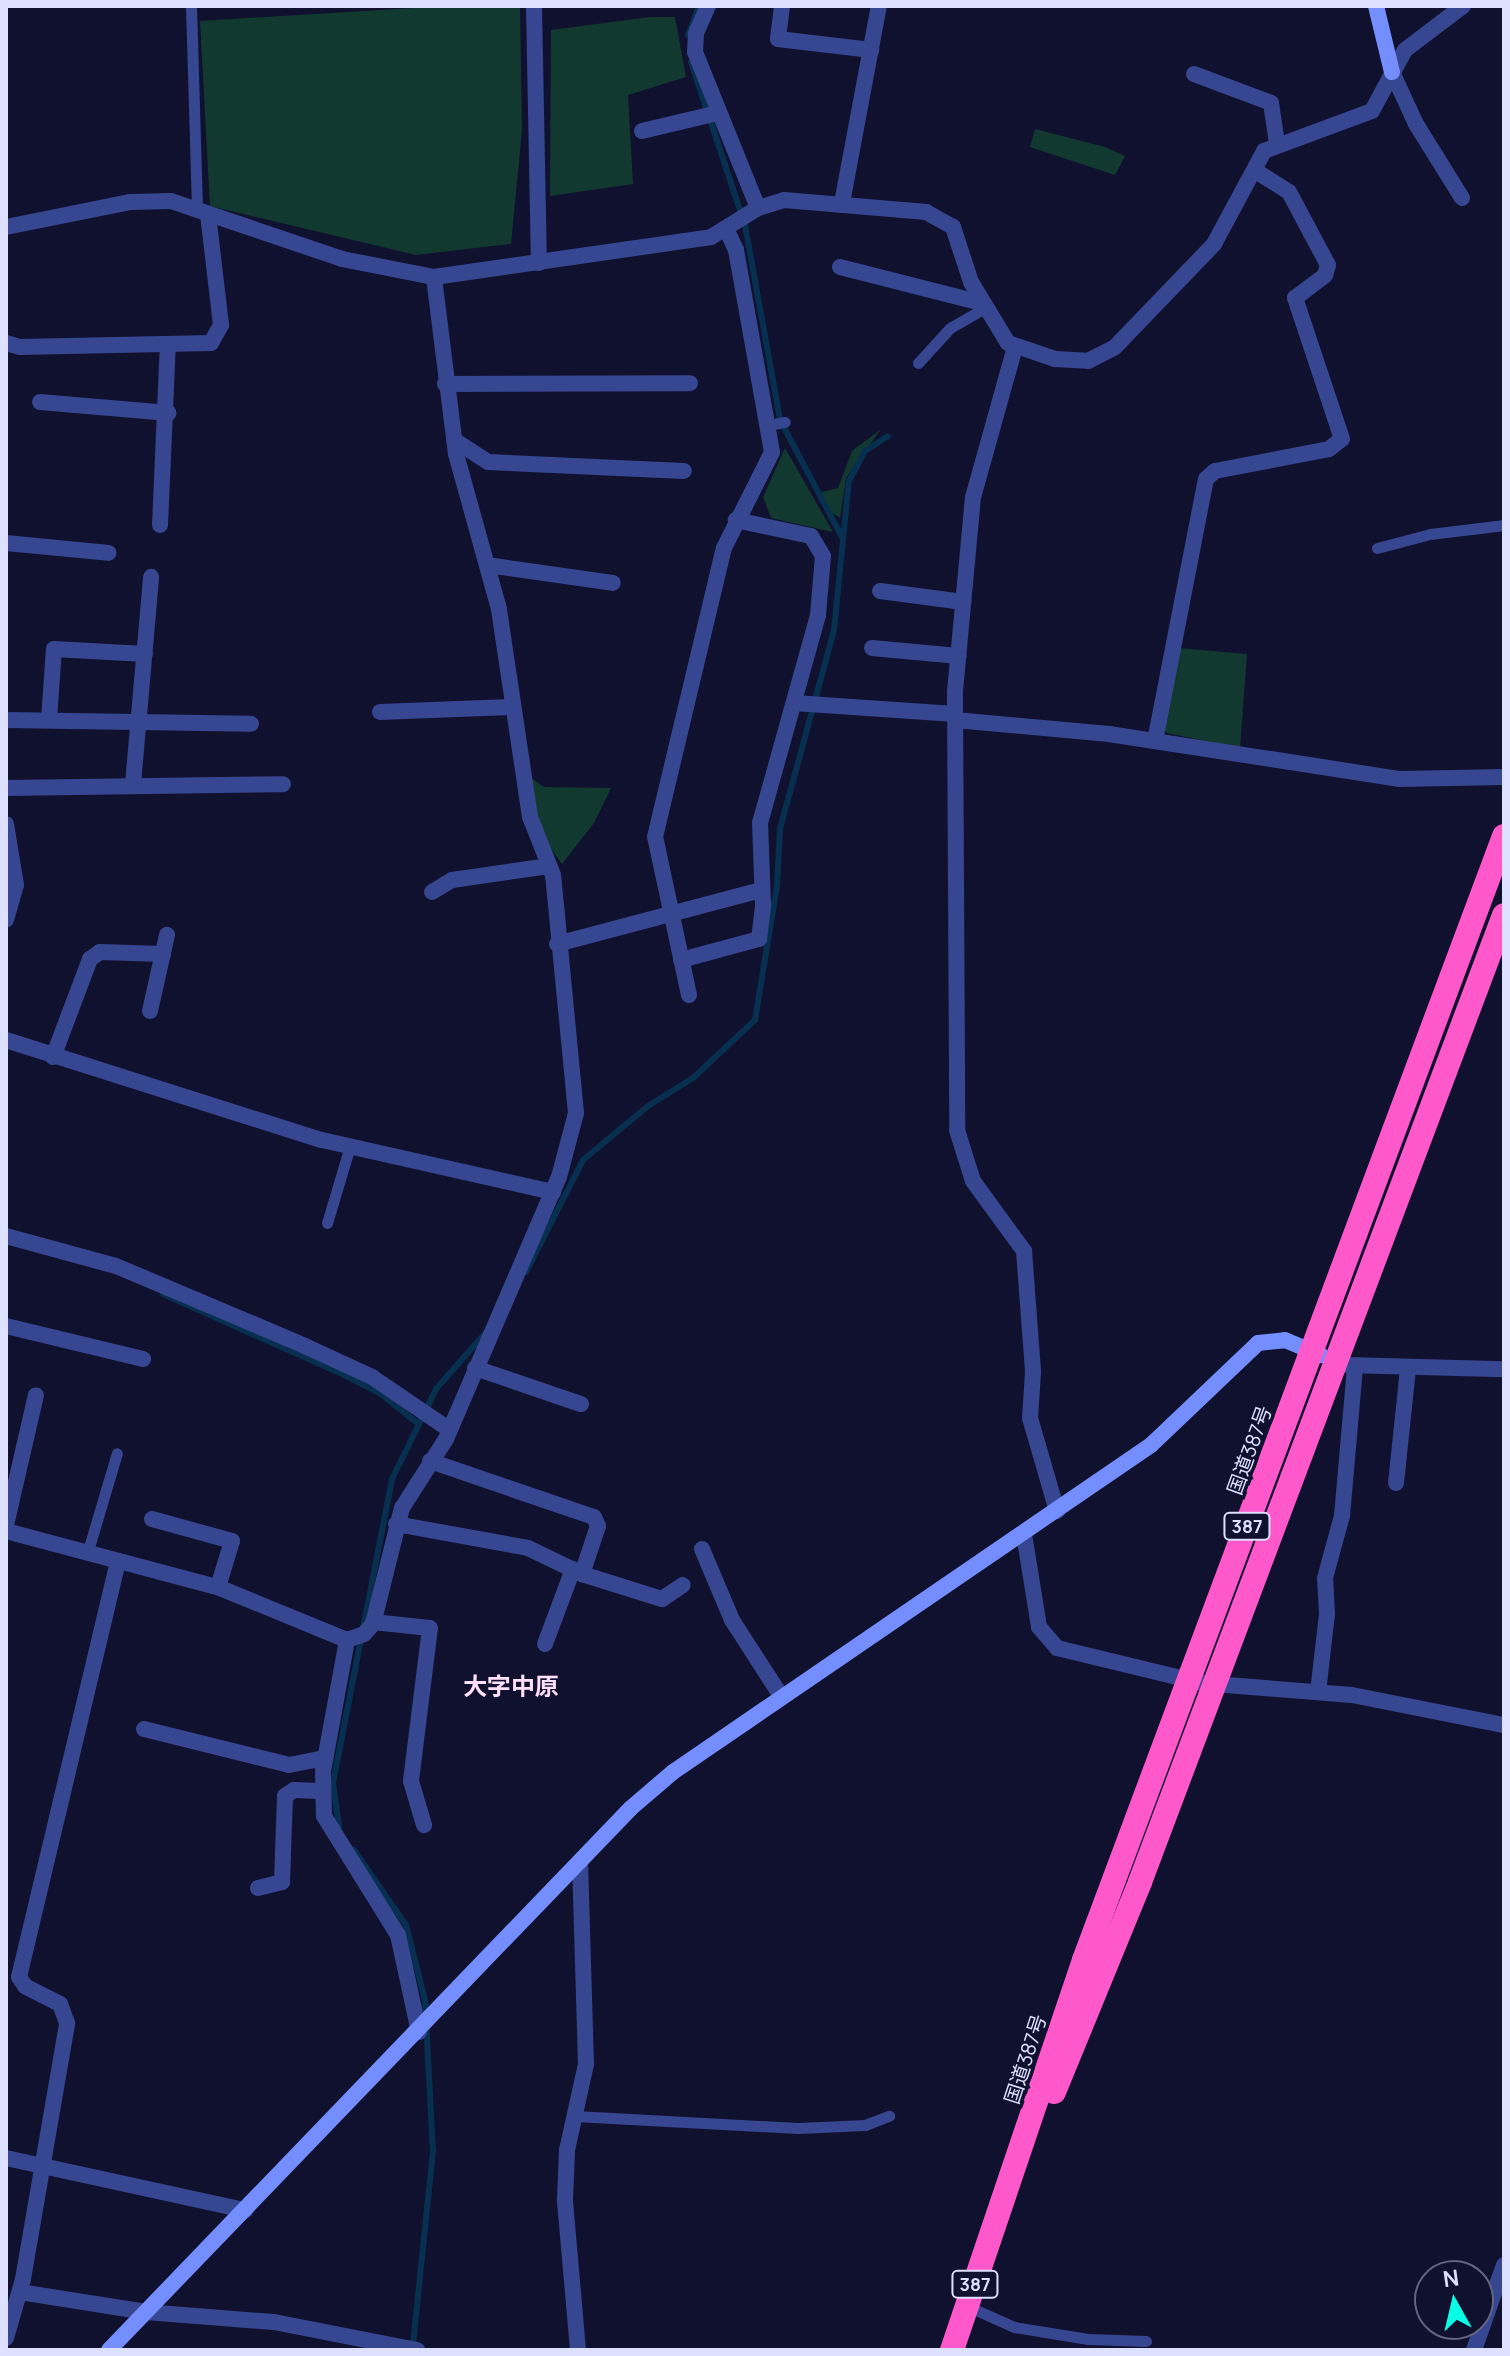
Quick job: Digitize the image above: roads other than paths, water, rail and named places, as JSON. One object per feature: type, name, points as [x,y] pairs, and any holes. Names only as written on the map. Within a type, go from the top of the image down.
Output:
[{"type":"highway","name":"国道387号","points":[[952,2350],[1084,1960],[1504,836]]},
{"type":"highway","name":"国道387号","points":[[997,2218],[1085,2020],[1215,1685],[1345,1364],[1504,915]]},
{"type":"street","points":[[534,6],[539,263]]},
{"type":"street","points":[[708,6],[695,46],[718,113],[758,208]]},
{"type":"street","points":[[782,6],[778,39],[871,50]]},
{"type":"street","points":[[842,203],[879,6]]},
{"type":"street","points":[[1376,6],[1392,72],[1416,124],[1462,198]]},
{"type":"street","points":[[6,227],[146,200],[202,212],[342,259],[434,277],[539,263],[727,231],[758,208],[784,200],[926,212],[943,219],[956,233],[982,306],[1015,347],[1073,362],[1115,347],[1222,234],[1264,151],[1277,143],[1360,118],[1383,97],[1392,72],[1405,50],[1463,6]]},
{"type":"street","points":[[1194,74],[1271,103],[1277,143]]},
{"type":"street","points":[[642,131],[718,113]]},
{"type":"street","points":[[1155,741],[1207,477],[1215,471],[1329,449],[1342,439],[1295,298],[1325,275],[1328,265],[1289,192],[1254,170]]},
{"type":"street","points":[[6,343],[20,347],[211,343],[221,331],[202,212]]},
{"type":"street","points":[[689,995],[655,847],[657,825],[724,548],[771,456],[777,423],[736,250],[727,231]]},
{"type":"street","points":[[840,267],[982,306]]},
{"type":"street","points":[[36,1395],[6,1528],[118,1563],[218,1587],[347,1640],[370,1630],[396,1524],[450,1430],[553,1192],[576,1113],[549,866],[530,817],[487,565],[454,440],[434,277]]},
{"type":"street","points":[[160,525],[169,413],[168,344]]},
{"type":"street","points":[[1015,347],[975,489],[959,656],[955,717],[958,1143],[973,1181],[1023,1247],[1033,1372],[1030,1418],[1057,1511]]},
{"type":"street","points":[[445,384],[690,383]]},
{"type":"street","points":[[40,402],[169,413]]},
{"type":"street","points":[[454,440],[488,462],[684,471]]},
{"type":"street","points":[[681,960],[759,939],[762,890],[760,823],[818,615],[822,551],[805,532],[736,520]]},
{"type":"street","points":[[6,543],[109,553]]},
{"type":"street","points":[[487,565],[613,583]]},
{"type":"street","points":[[133,784],[151,577]]},
{"type":"street","points":[[880,591],[963,602]]},
{"type":"street","points":[[872,648],[959,656]]},
{"type":"street","points":[[49,720],[54,649],[145,654]]},
{"type":"street","points":[[794,703],[955,717],[1155,741],[1399,779],[1504,777]]},
{"type":"street","points":[[380,712],[513,707]]},
{"type":"street","points":[[6,720],[251,724]]},
{"type":"street","points":[[6,788],[283,784]]},
{"type":"street","points":[[6,824],[16,885],[6,920]]},
{"type":"street","points":[[432,892],[452,880],[549,866]]},
{"type":"street","points":[[557,944],[762,890]]},
{"type":"street","points":[[150,1011],[167,935]]},
{"type":"street","points":[[53,1057],[90,959],[100,952],[163,954]]},
{"type":"street","points":[[6,1040],[53,1057],[350,1146],[553,1192]]},
{"type":"street","points":[[6,1236],[116,1266],[305,1346],[372,1377],[450,1430]]},
{"type":"street","points":[[6,1326],[143,1359]]},
{"type":"street","points":[[109,2350],[662,1781],[781,1696],[1024,1534],[1167,1432],[1258,1343],[1285,1340],[1345,1364],[1504,1369]]},
{"type":"street","points":[[1318,1692],[1326,1569],[1342,1516],[1345,1364]]},
{"type":"street","points":[[475,1368],[581,1404]]},
{"type":"street","points":[[1396,1483],[1408,1368]]},
{"type":"street","points":[[430,1461],[594,1517],[598,1526],[545,1644]]},
{"type":"street","points":[[152,1519],[232,1541],[218,1587]]},
{"type":"street","points":[[396,1524],[528,1548],[577,1572],[662,1599],[683,1585]]},
{"type":"street","points":[[1024,1534],[1039,1627],[1052,1645],[1215,1685],[1318,1692],[1504,1725]]},
{"type":"street","points":[[702,1549],[732,1620],[781,1696]]},
{"type":"street","points":[[6,2338],[20,2292],[67,2017],[60,2004],[21,1983],[19,1977],[118,1563]]},
{"type":"street","points":[[373,1622],[430,1628],[411,1781],[424,1825]]},
{"type":"street","points":[[347,1640],[320,1791],[330,1831],[398,1935],[419,2032]]},
{"type":"street","points":[[144,1729],[289,1765],[307,1765],[325,1758]]},
{"type":"street","points":[[258,1888],[282,1882],[285,1796],[294,1790],[320,1791]]},
{"type":"street","points":[[578,2350],[565,2200],[575,2116],[586,2064],[580,1863]]},
{"type":"street","points":[[6,2158],[245,2210]]},
{"type":"street","points":[[1474,2350],[1504,2265]]},
{"type":"street","points":[[20,2292],[146,2312],[274,2322],[417,2350]]},
{"type":"lane","points":[[191,6],[202,212]]},
{"type":"lane","points":[[918,363],[950,328],[982,306]]},
{"type":"lane","points":[[1377,548],[1430,534],[1504,525]]},
{"type":"lane","points":[[327,1223],[350,1146]]},
{"type":"lane","points":[[87,1554],[117,1453]]},
{"type":"lane","points":[[575,2116],[798,2128],[865,2125],[889,2116]]},
{"type":"lane","points":[[967,2306],[1014,2327],[1088,2339],[1146,2341]]},
{"type":"waterway","points":[[688,35],[699,6]]},
{"type":"waterway","points":[[691,62],[745,225],[780,420],[843,539]]},
{"type":"waterway","points":[[526,1272],[583,1160],[648,1106],[693,1078],[755,1020],[777,885],[780,829],[834,630],[849,481],[865,451],[888,436]]},
{"type":"waterway","points":[[163,1294],[344,1375],[381,1394],[416,1422]]},
{"type":"waterway","points":[[339,1827],[333,1783],[392,1479],[436,1389],[487,1331]]},
{"type":"waterway","points":[[354,1850],[406,1925],[425,2000],[433,2151],[413,2346]]},
{"type":"district","name":"大字中原","points":[[511,1686]]}]
